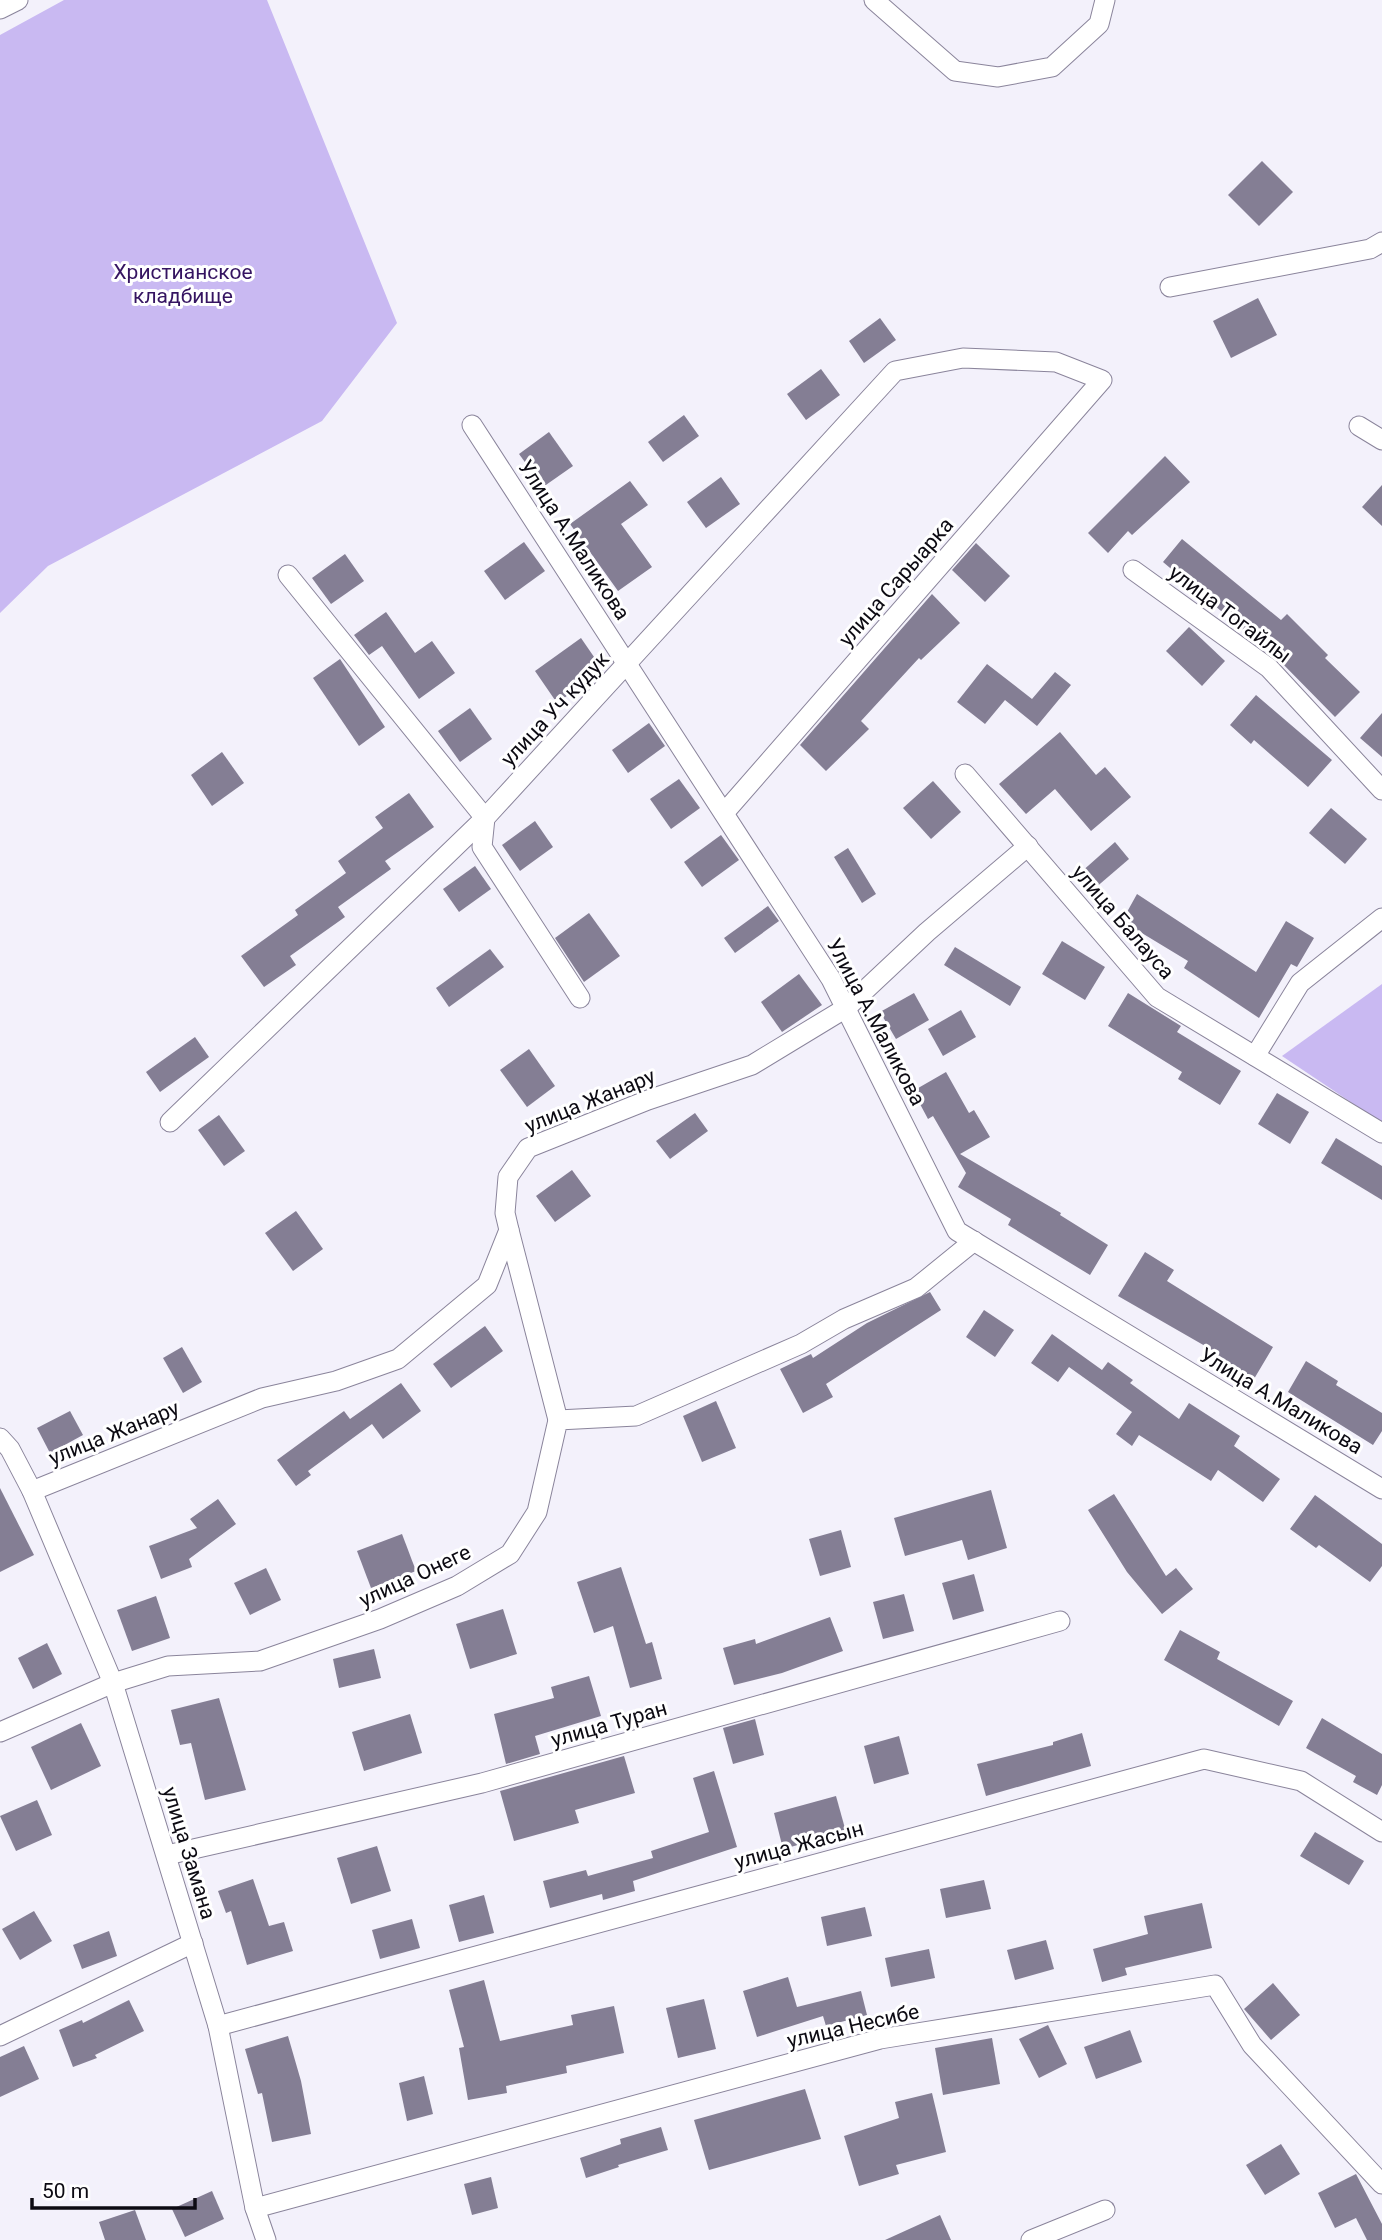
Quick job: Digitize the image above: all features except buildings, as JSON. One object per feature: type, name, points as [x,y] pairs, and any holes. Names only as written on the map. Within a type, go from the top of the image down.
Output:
[{"type":"street","points":[[0,9],[18,0]]},
{"type":"street","points":[[874,0],[955,71],[998,77],[1052,68],[1099,24],[1105,0]]},
{"type":"street","points":[[1170,287],[1370,249],[1382,242]]},
{"type":"street","name":"улица Уч кудук","points":[[170,1122],[485,818],[895,371],[964,358],[1056,362],[1102,380]]},
{"type":"street","name":"улица Сарыарка","points":[[724,813],[1102,380]]},
{"type":"street","name":"Улица А.Маликова","points":[[472,425],[831,979],[957,1231],[1382,1489]]},
{"type":"street","points":[[1359,426],[1382,440]]},
{"type":"street","name":"улица Тогайлы","points":[[1133,569],[1269,668],[1382,790]]},
{"type":"street","points":[[288,575],[485,818],[482,847],[580,998]]},
{"type":"street","name":"улица Балауса","points":[[965,774],[1157,997],[1382,1133]]},
{"type":"street","name":"улица Жанару","points":[[32,1491],[262,1398],[336,1381],[398,1359],[487,1285],[509,1230],[505,1213],[508,1177],[528,1148],[648,1100],[752,1065],[846,1008],[927,932],[1028,846]]},
{"type":"street","points":[[1255,1056],[1300,983],[1382,918]]},
{"type":"street","points":[[509,1230],[558,1420],[636,1416],[801,1344],[844,1320],[916,1288],[974,1241]]},
{"type":"street","name":"улица Онеге","points":[[0,1732],[113,1683],[168,1666],[260,1661],[380,1619],[457,1586],[510,1554],[537,1512],[558,1420]]},
{"type":"street","name":"улица Замана","points":[[0,1438],[10,1449],[32,1491],[113,1683],[218,2026],[255,2208],[266,2240]]},
{"type":"street","name":"улица Туран","points":[[167,1855],[482,1783],[1060,1621]]},
{"type":"street","name":"улица Жасын","points":[[218,2026],[1204,1759],[1301,1781],[1382,1832]]},
{"type":"street","points":[[0,2036],[193,1944]]},
{"type":"street","name":"улица Несибе","points":[[255,2208],[880,2039],[1214,1985],[1252,2045],[1382,2183]]},
{"type":"street","points":[[1031,2240],[1105,2210]]},
{"type":"green space","name":"Христианское кладбище","points":[[64,0],[267,0],[397,323],[322,421],[48,566],[0,613],[0,35]]},
{"type":"green space","points":[[1382,984],[1382,1123],[1282,1056]]}]
